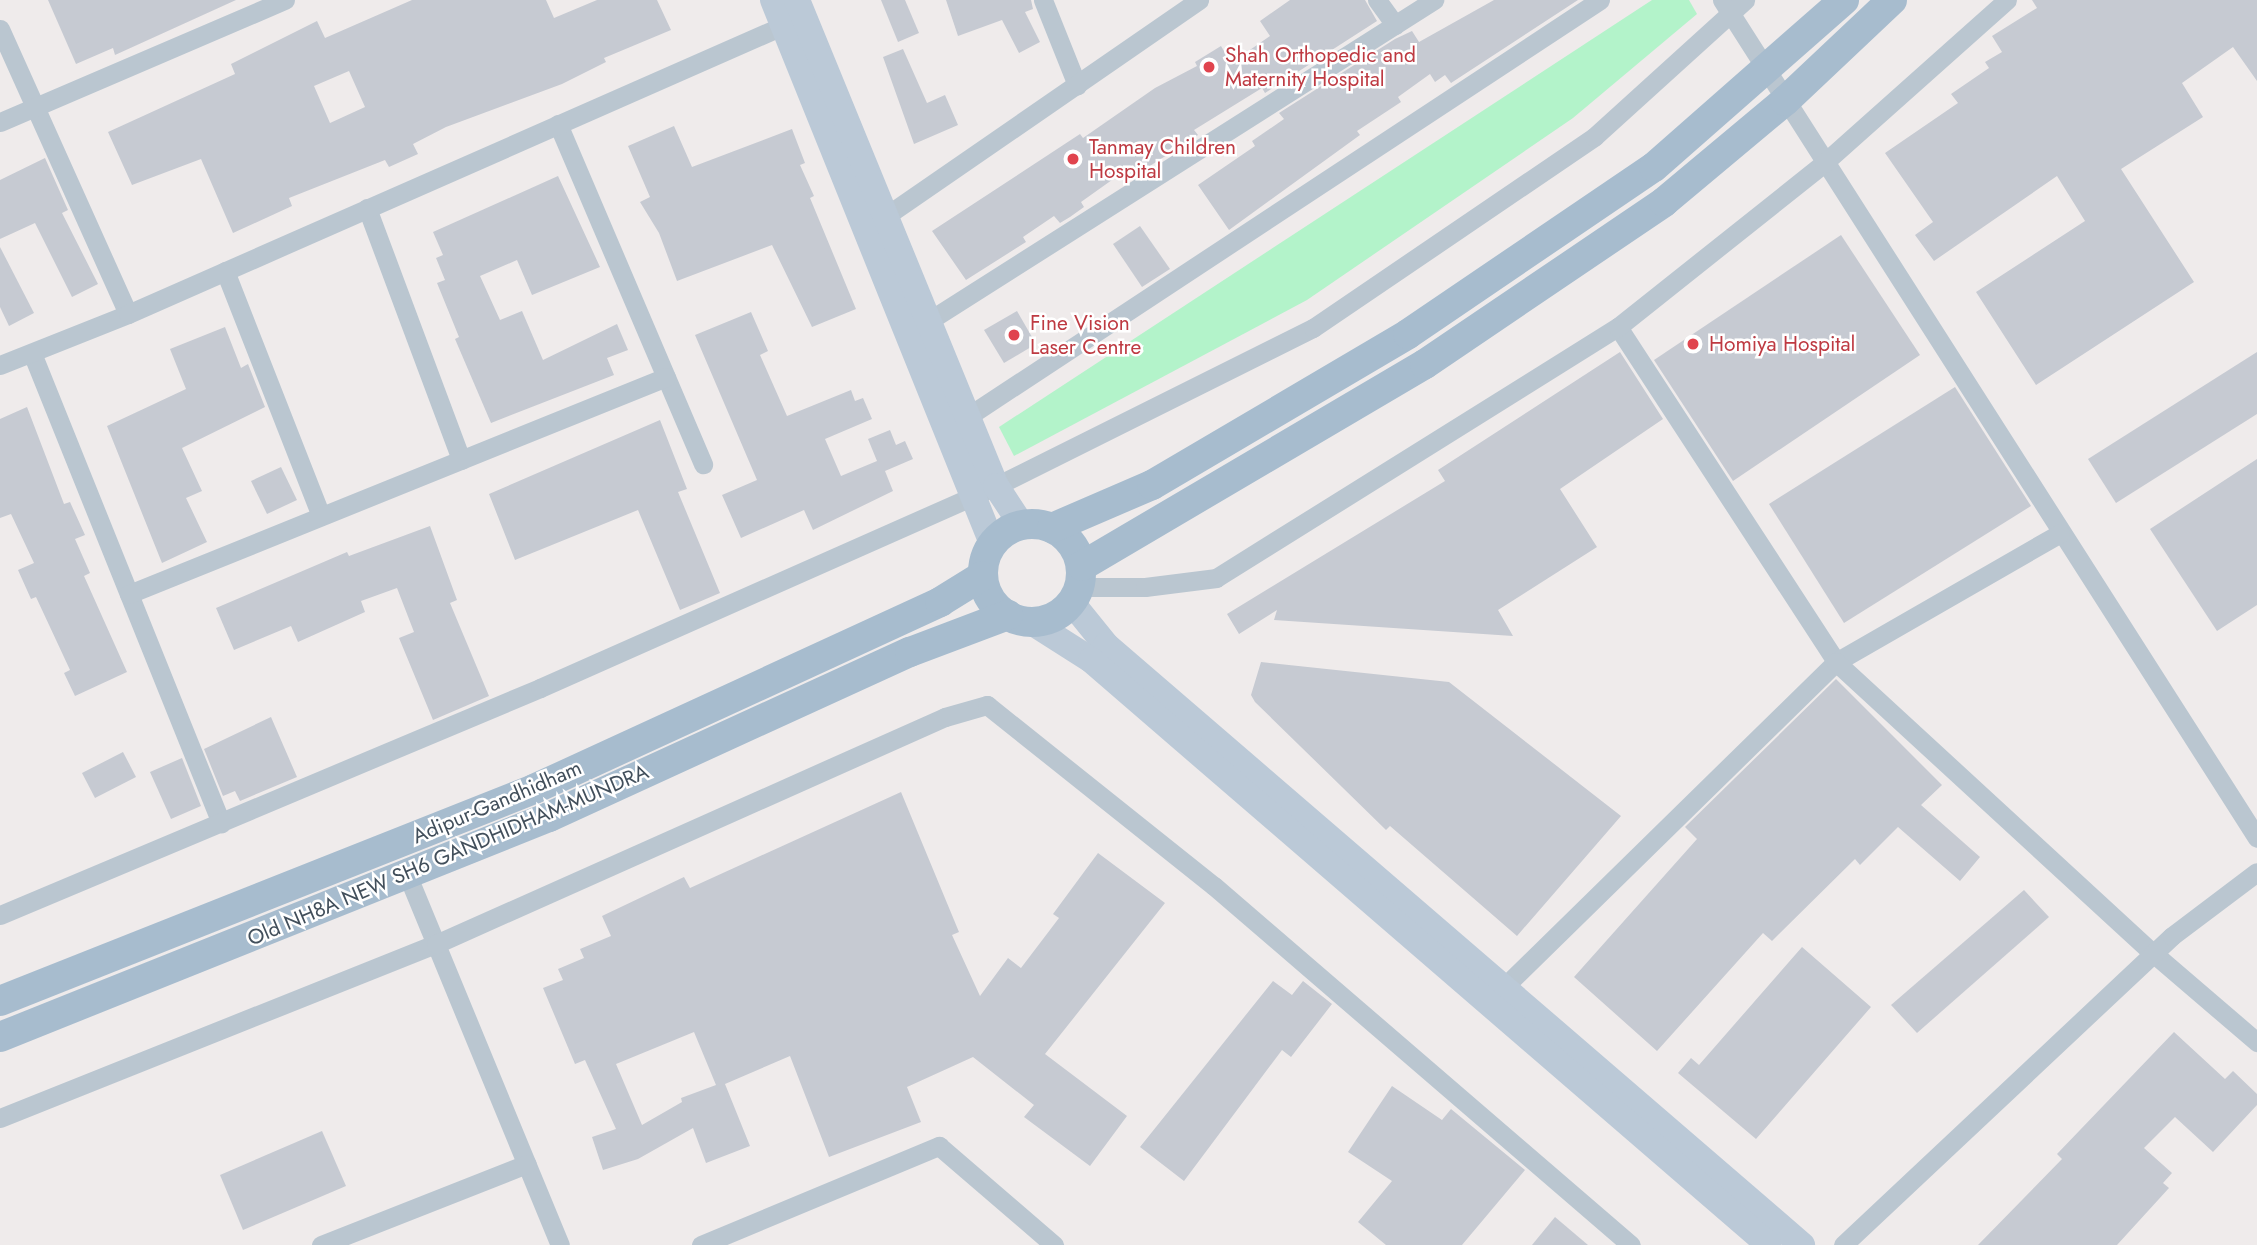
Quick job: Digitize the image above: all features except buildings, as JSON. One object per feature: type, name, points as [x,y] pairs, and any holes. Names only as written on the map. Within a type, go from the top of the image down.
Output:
[{"type":"main road","points":[[1844,0],[1766,72],[1654,167],[1408,334],[1152,485],[1052,528],[1021,524],[992,543],[982,576],[988,597],[1021,619],[1056,617],[1078,585],[1425,364],[1664,202],[1785,101],[1892,0]]},
{"type":"main road","points":[[1052,528],[1076,549],[1078,585]]},
{"type":"main road","name":"Adipur-Gandhidham","points":[[2,995],[534,789],[940,603],[982,576]]},
{"type":"main road","name":"Old NH8A NEW SH6 GANDHIDHAM-MUNDRA","points":[[0,1037],[549,817],[910,652],[1021,619]]},
{"type":"street","points":[[0,122],[285,0]]},
{"type":"street","points":[[774,0],[794,14],[967,417],[985,491],[992,543]]},
{"type":"street","points":[[1043,0],[1077,85]]},
{"type":"street","points":[[883,218],[1199,0]]},
{"type":"street","points":[[1377,0],[1395,25]]},
{"type":"street","points":[[927,322],[1434,0]]},
{"type":"street","points":[[967,417],[1600,0]]},
{"type":"street","points":[[0,915],[221,824],[985,491],[1313,328],[1594,137],[1726,7],[1745,0]]},
{"type":"street","points":[[1802,1245],[1106,645],[1078,585],[1145,587],[1216,578],[1618,327],[1824,163],[2007,0]]},
{"type":"street","points":[[1726,7],[2257,838]]},
{"type":"street","points":[[0,365],[128,314],[558,124],[794,14]]},
{"type":"street","points":[[794,14],[985,491],[1021,524]]},
{"type":"street","points":[[0,29],[128,314]]},
{"type":"street","points":[[558,124],[704,464]]},
{"type":"street","points":[[367,208],[461,460]]},
{"type":"street","points":[[225,271],[321,516]]},
{"type":"street","points":[[1618,327],[1836,662],[2153,953],[2257,1042]]},
{"type":"street","points":[[32,353],[221,824]]},
{"type":"street","points":[[129,594],[666,377]]},
{"type":"street","points":[[1503,988],[1836,662],[2060,533]]},
{"type":"street","points":[[1021,619],[1091,660],[1769,1245]]},
{"type":"street","points":[[0,1118],[436,944],[945,717],[988,705],[1214,886],[1631,1245]]},
{"type":"street","points":[[1843,1245],[2153,953],[2257,872]]},
{"type":"street","points":[[407,874],[560,1245]]},
{"type":"street","points":[[701,1245],[939,1146],[1054,1245]]},
{"type":"street","points":[[321,1245],[527,1164]]},
{"type":"green space","points":[[1652,0],[1689,0],[1697,14],[1573,118],[1307,300],[1014,456],[999,427]]},
{"type":"place","name":"Shah Orthopedic and Maternity Hospital","points":[[1209,67]]},
{"type":"place","name":"Tanmay Children Hospital","points":[[1073,159]]},
{"type":"place","name":"Fine Vision Laser Centre","points":[[1014,335]]},
{"type":"place","name":"Homiya Hospital","points":[[1693,344]]}]
